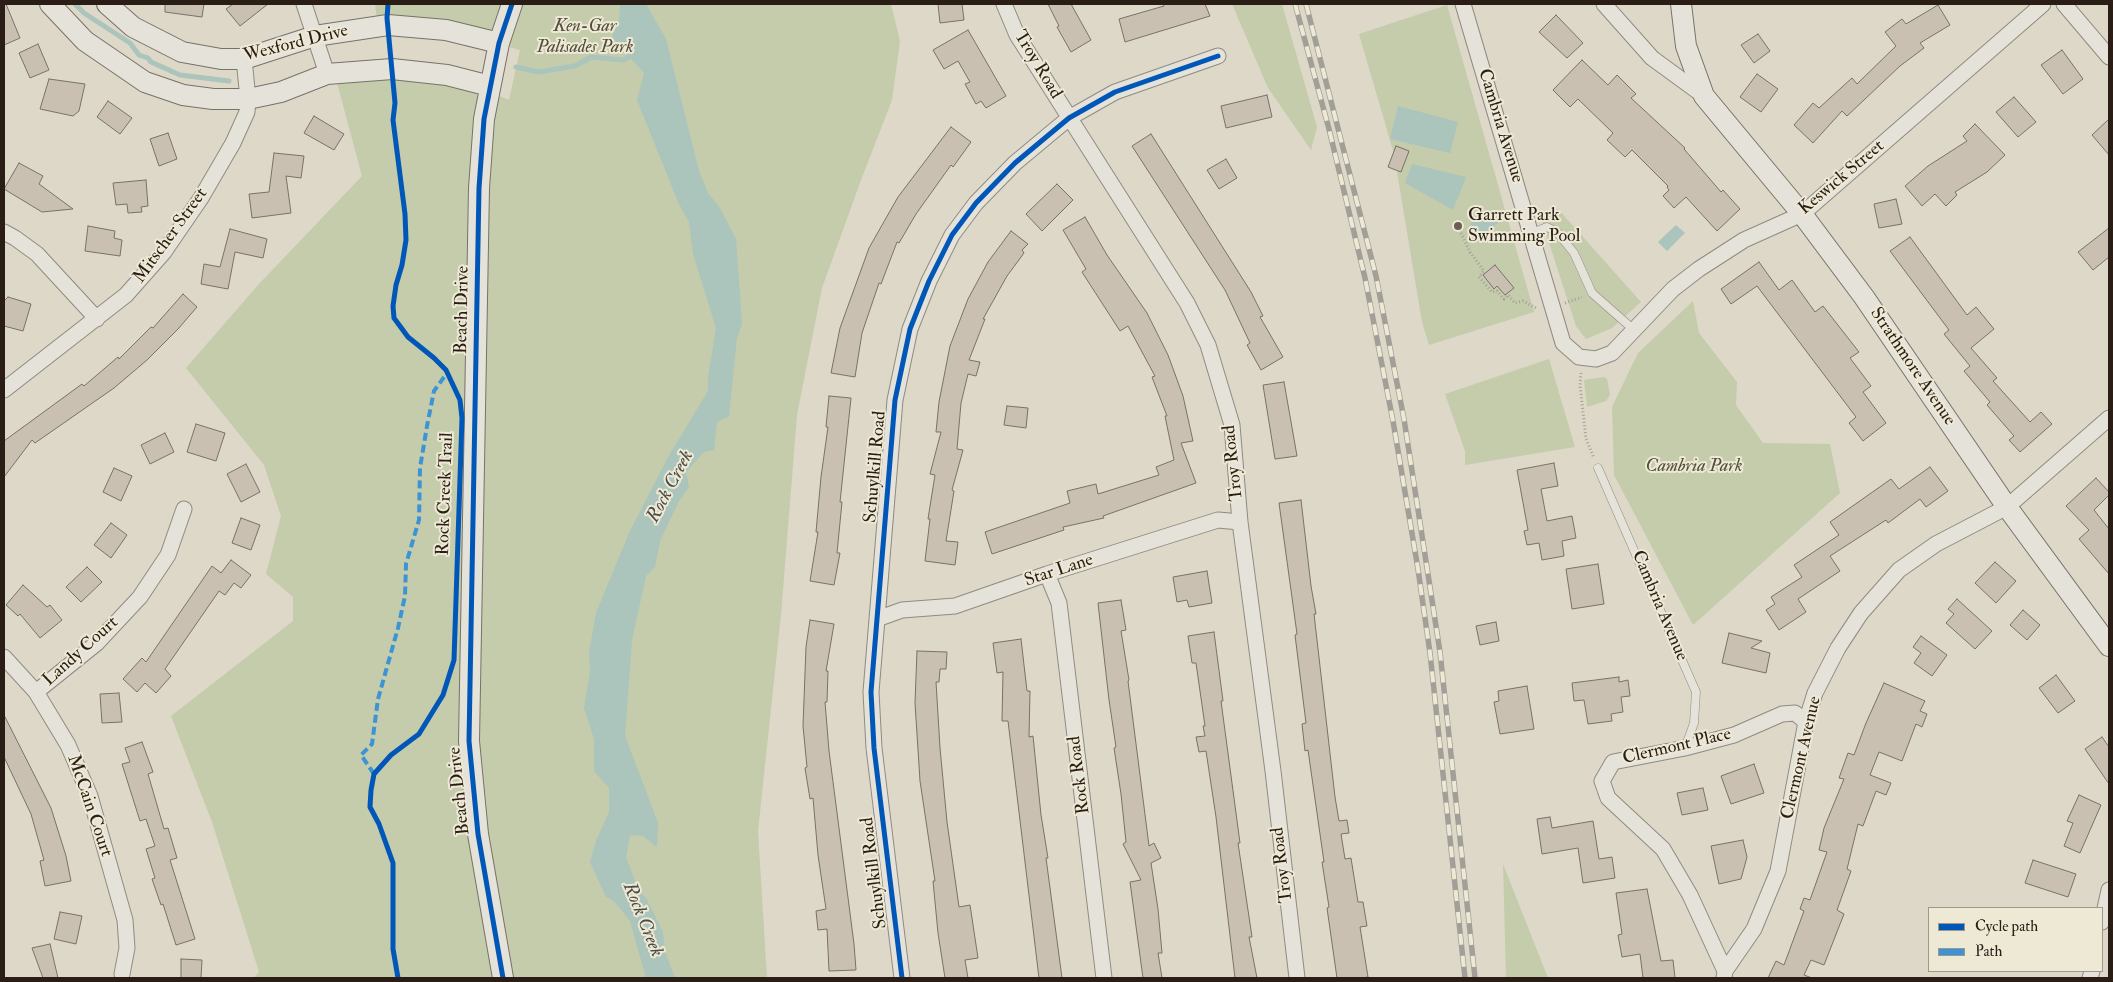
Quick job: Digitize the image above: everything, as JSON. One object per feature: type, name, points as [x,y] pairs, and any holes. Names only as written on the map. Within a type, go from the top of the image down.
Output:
[{"type":"street","name":"Wexford Drive","points":[[50,4],[85,41],[145,82],[183,95],[213,99],[248,99],[281,92],[327,74],[392,68],[447,75],[490,86]]},
{"type":"street","name":"Wexford Drive","points":[[107,4],[133,27],[182,52],[221,59],[244,59],[315,36],[388,25],[446,30],[499,43]]},
{"type":"street","points":[[304,4],[327,74]]},
{"type":"street","name":"Beach Drive","points":[[503,978],[478,834],[469,741],[479,188],[484,119],[499,43],[512,4]]},
{"type":"street","name":"Troy Road","points":[[1004,4],[1017,35],[1187,303],[1208,345],[1232,425],[1240,522],[1297,978]]},
{"type":"street","name":"Cambria Avenue","points":[[1463,4],[1563,343],[1579,357]]},
{"type":"street","points":[[1604,4],[1652,58],[1704,96]]},
{"type":"street","name":"Strathmore Avenue","points":[[1681,4],[1686,46],[1704,96],[1802,214],[1864,297],[2007,507],[2109,646]]},
{"type":"street","name":"Keswick Street","points":[[1579,357],[1596,359],[1612,353],[1673,289],[1744,240],[1802,214],[2043,4]]},
{"type":"street","points":[[2064,4],[2109,57]]},
{"type":"street","name":"Schuylkill Road","points":[[902,978],[874,748],[871,692],[895,400],[910,329],[929,281],[952,235],[976,202],[1015,163],[1069,118],[1115,92],[1218,56]]},
{"type":"street","name":"Mitscher Street","points":[[4,390],[126,295],[164,252],[201,198],[233,143],[247,112],[248,99],[244,59]]},
{"type":"street","points":[[4,232],[37,254],[97,319]]},
{"type":"street","name":"Clermont Avenue","points":[[1725,974],[1754,928],[1778,871],[1806,722],[1816,693],[1838,648],[1861,613],[1899,570],[1936,544],[2007,507],[2109,418]]},
{"type":"street","name":"Landy Court","points":[[36,692],[97,643],[140,597],[168,555],[184,509]]},
{"type":"street","name":"Star Lane","points":[[878,618],[902,610],[955,606],[1047,574],[1218,520],[1240,522]]},
{"type":"street","name":"Rock Road","points":[[1047,574],[1059,603],[1063,628],[1104,978]]},
{"type":"street","name":"McCain Court","points":[[4,656],[36,692],[68,745],[90,796],[125,920],[127,948],[122,974]]},
{"type":"street","name":"Clermont Place","points":[[1725,974],[1690,895],[1663,849],[1608,798],[1602,781],[1613,762],[1685,748],[1734,735],[1782,714],[1795,713],[1806,722]]},
{"type":"street","points":[[2103,917],[2109,890]]},
{"type":"lane","points":[[1532,233],[1547,227],[1557,232],[1574,253],[1592,293],[1634,330]]},
{"type":"lane","name":"Cambria Avenue","points":[[1598,468],[1696,692],[1694,723],[1685,748]]},
{"type":"path","points":[[1461,233],[1470,252],[1484,271],[1479,277],[1492,292],[1497,291],[1504,298],[1508,295],[1515,303],[1523,301],[1538,309],[1538,311]]},
{"type":"path","points":[[1581,373],[1580,385],[1586,439],[1598,468]]},
{"type":"green space","name":"Ken-Gar Palisades Park","points":[[375,4],[891,4],[900,41],[892,100],[822,288],[797,415],[781,615],[758,831],[767,978],[254,978],[259,972],[212,822],[171,716],[293,621],[293,597],[266,574],[281,516],[264,465],[186,368],[258,285],[362,176],[336,79],[401,75],[497,95],[509,100],[520,50],[464,35],[377,19]]},
{"type":"green space","points":[[1232,4],[1282,4],[1317,127],[1311,150],[1268,88]]},
{"type":"green space","name":"Garrett Park Swimming Pool","points":[[1447,5],[1534,312],[1429,345],[1422,322],[1394,154],[1359,34]]},
{"type":"green space","points":[[1558,209],[1641,302],[1612,328],[1586,339],[1576,326],[1542,221],[1542,213]]},
{"type":"green space","name":"Cambria Park","points":[[1693,301],[1699,333],[1737,382],[1736,405],[1763,443],[1830,444],[1840,493],[1693,625],[1614,475],[1612,407],[1638,353]]},
{"type":"green space","points":[[1549,359],[1575,447],[1465,465],[1465,451],[1445,394]]},
{"type":"green space","points":[[1604,377],[1607,379],[1610,395],[1606,401],[1587,407],[1584,380]]},
{"type":"green space","points":[[1503,864],[1548,978],[1506,978]]},
{"type":"water","name":"Rock Creek","points":[[620,4],[646,4],[666,39],[699,171],[708,193],[720,208],[736,239],[742,324],[737,338],[729,416],[717,422],[714,450],[704,452],[686,472],[689,487],[679,501],[660,541],[655,567],[646,576],[632,640],[625,736],[658,823],[657,847],[643,836],[630,835],[626,857],[639,891],[646,898],[663,932],[665,952],[675,978],[646,978],[630,921],[614,901],[606,897],[590,862],[596,841],[609,812],[609,788],[594,771],[594,739],[584,708],[590,671],[589,653],[596,613],[629,533],[667,459],[708,391],[708,378],[716,328],[693,254],[689,222],[678,202],[637,100],[644,73],[612,37],[619,22]]},
{"type":"water","points":[[1398,106],[1458,122],[1450,153],[1390,139]]},
{"type":"water","points":[[1412,164],[1466,177],[1453,210],[1405,183]]},
{"type":"water","points":[[1489,210],[1498,223],[1480,236],[1470,224]]},
{"type":"water","points":[[1676,225],[1685,233],[1667,251],[1658,242]]},
{"type":"building","points":[[4,4],[6,4],[20,38],[4,45]]},
{"type":"building","points":[[165,4],[204,4],[202,17],[165,12]]},
{"type":"building","points":[[233,4],[268,4],[240,26],[226,9]]},
{"type":"building","points":[[938,4],[962,4],[964,20],[940,23]]},
{"type":"building","points":[[1048,4],[1071,4],[1091,40],[1071,52],[1057,27],[1059,26]]},
{"type":"building","points":[[1163,4],[1205,4],[1210,16],[1125,42],[1119,19],[1164,6]]},
{"type":"building","points":[[1938,5],[1950,25],[1920,43],[1924,48],[1900,66],[1847,116],[1842,111],[1813,143],[1794,125],[1813,103],[1819,108],[1852,78],[1857,84],[1896,46],[1885,32],[1902,19],[1906,24]]},
{"type":"building","points":[[1556,15],[1583,43],[1567,58],[1539,32]]},
{"type":"building","points":[[968,30],[1006,96],[986,108],[981,101],[976,104],[965,84],[970,82],[958,61],[944,69],[933,50]]},
{"type":"building","points":[[1758,34],[1770,51],[1754,63],[1741,45]]},
{"type":"building","points":[[38,44],[49,70],[30,78],[19,53]]},
{"type":"building","points":[[2062,50],[2083,79],[2063,94],[2041,65]]},
{"type":"building","points":[[1582,60],[1608,85],[1617,75],[1636,94],[1631,98],[1685,148],[1721,192],[1723,190],[1740,209],[1717,231],[1686,197],[1674,208],[1663,196],[1669,190],[1668,186],[1632,150],[1625,157],[1607,140],[1613,133],[1578,99],[1570,107],[1553,90]]},
{"type":"building","points":[[1757,74],[1778,89],[1761,112],[1740,97]]},
{"type":"building","points":[[49,79],[85,84],[79,111],[73,116],[40,109]]},
{"type":"building","points":[[1267,95],[1272,117],[1226,128],[1221,106]]},
{"type":"building","points":[[2014,97],[2036,122],[2018,137],[1996,112]]},
{"type":"building","points":[[108,101],[132,118],[120,134],[97,117]]},
{"type":"building","points":[[314,116],[344,134],[334,150],[304,133]]},
{"type":"building","points":[[2109,119],[2109,155],[2092,135]]},
{"type":"building","points":[[1975,124],[2005,155],[1987,172],[1955,192],[1957,195],[1946,206],[1935,194],[1922,206],[1905,186],[1928,166],[1967,141],[1963,136]]},
{"type":"building","points":[[951,127],[971,142],[953,167],[951,165],[916,214],[899,243],[897,242],[881,284],[879,283],[862,333],[855,377],[831,373],[840,328],[869,248],[898,197]]},
{"type":"building","points":[[168,133],[177,159],[159,166],[150,139]]},
{"type":"building","points":[[1151,134],[1251,292],[1263,316],[1260,317],[1283,357],[1261,370],[1247,345],[1250,343],[1225,290],[1132,146]]},
{"type":"building","points":[[1396,146],[1409,151],[1401,172],[1388,167]]},
{"type":"building","points":[[274,153],[304,156],[301,178],[286,176],[291,213],[252,218],[249,194],[269,192]]},
{"type":"building","points":[[1226,159],[1237,178],[1219,189],[1207,170]]},
{"type":"building","points":[[19,163],[43,176],[39,184],[73,209],[42,212],[4,189]]},
{"type":"building","points":[[146,180],[148,206],[141,207],[142,212],[128,213],[127,204],[116,205],[113,183]]},
{"type":"building","points":[[1057,184],[1073,200],[1042,231],[1026,214]]},
{"type":"building","points":[[1896,199],[1902,224],[1879,228],[1874,204]]},
{"type":"building","points":[[1085,217],[1107,255],[1147,313],[1168,355],[1183,396],[1193,441],[1181,443],[1196,483],[1103,516],[1104,518],[1063,527],[1064,530],[992,554],[985,532],[1070,503],[1067,491],[1096,484],[1098,494],[1159,475],[1156,467],[1174,460],[1165,416],[1167,416],[1152,377],[1155,376],[1128,326],[1120,331],[1082,272],[1086,269],[1063,230]]},
{"type":"building","points":[[88,226],[115,231],[114,238],[122,240],[120,256],[85,251]]},
{"type":"building","points":[[2109,228],[2109,257],[2093,270],[2078,252]]},
{"type":"building","points":[[230,229],[267,239],[263,258],[235,252],[228,289],[201,284],[204,264],[220,267]]},
{"type":"building","points":[[1011,231],[1028,244],[1022,250],[1024,253],[1007,276],[983,319],[985,319],[969,360],[980,362],[976,376],[968,374],[961,403],[957,449],[963,450],[952,490],[954,491],[946,541],[958,542],[955,565],[925,561],[930,519],[928,519],[935,475],[930,474],[941,432],[936,432],[939,402],[950,346],[968,299],[988,262]]},
{"type":"building","points":[[1910,237],[1967,315],[1976,307],[1994,329],[1971,348],[1997,378],[1993,381],[2030,422],[2041,412],[2052,424],[2020,452],[2009,440],[2014,436],[1987,405],[1990,402],[1964,371],[1970,366],[1944,334],[1949,330],[1890,251]]},
{"type":"building","points":[[1759,262],[1779,290],[1792,280],[1815,312],[1823,306],[1859,352],[1850,358],[1871,386],[1863,392],[1886,423],[1863,441],[1849,423],[1856,417],[1757,286],[1731,304],[1721,289]]},
{"type":"building","points":[[1495,265],[1514,288],[1505,295],[1497,286],[1494,289],[1483,275]]},
{"type":"building","points":[[183,294],[197,307],[178,329],[147,360],[114,388],[35,443],[32,440],[4,477],[4,441],[82,384],[84,386],[118,357],[119,359],[151,327],[153,328]]},
{"type":"building","points":[[8,297],[31,304],[23,331],[4,326],[4,301]]},
{"type":"building","points":[[1284,382],[1297,456],[1275,459],[1263,385]]},
{"type":"building","points":[[829,396],[851,398],[840,502],[842,502],[837,553],[840,553],[834,585],[810,581],[818,532],[816,532],[828,427],[826,427]]},
{"type":"building","points":[[1007,406],[1028,408],[1026,428],[1004,425]]},
{"type":"building","points":[[196,424],[225,433],[216,461],[187,452]]},
{"type":"building","points":[[165,433],[174,452],[150,464],[141,445]]},
{"type":"building","points":[[1554,463],[1558,486],[1541,489],[1547,521],[1572,516],[1576,538],[1562,541],[1564,556],[1542,560],[1539,543],[1527,545],[1524,531],[1528,530],[1517,470]]},
{"type":"building","points":[[246,464],[260,492],[241,502],[227,474]]},
{"type":"building","points":[[1930,467],[1948,491],[1926,507],[1920,499],[1888,523],[1886,520],[1830,556],[1840,571],[1798,599],[1806,612],[1779,630],[1766,610],[1775,604],[1771,597],[1802,577],[1794,565],[1839,535],[1830,522],[1891,479],[1899,489]]},
{"type":"building","points":[[114,468],[132,476],[121,501],[103,492]]},
{"type":"building","points":[[2096,478],[2109,492],[2109,495],[2094,510],[2109,529],[2109,574],[2079,539],[2089,530],[2066,506]]},
{"type":"building","points":[[1301,500],[1316,614],[1314,614],[1335,797],[1339,821],[1347,820],[1349,833],[1341,834],[1345,859],[1351,858],[1358,902],[1363,902],[1367,926],[1360,927],[1368,977],[1361,978],[1337,978],[1327,908],[1329,907],[1322,862],[1324,862],[1308,750],[1305,751],[1302,724],[1306,723],[1295,635],[1297,634],[1279,503]]},
{"type":"building","points":[[241,518],[260,525],[251,550],[232,543]]},
{"type":"building","points":[[111,523],[127,535],[111,558],[94,545]]},
{"type":"building","points":[[231,560],[251,575],[241,588],[234,583],[225,595],[219,591],[165,669],[171,676],[156,693],[145,683],[137,692],[123,679],[142,658],[146,662],[212,566],[221,573]]},
{"type":"building","points":[[1995,562],[2016,581],[1996,603],[1975,583]]},
{"type":"building","points":[[1598,564],[1604,604],[1572,609],[1566,569]]},
{"type":"building","points":[[87,567],[102,582],[81,602],[66,587]]},
{"type":"building","points":[[1207,571],[1212,603],[1189,607],[1187,600],[1177,602],[1173,577]]},
{"type":"building","points":[[23,585],[47,607],[50,605],[62,620],[40,638],[20,614],[18,616],[6,605]]},
{"type":"building","points":[[1957,599],[1992,631],[1975,649],[1946,623],[1954,614],[1948,609]]},
{"type":"building","points":[[1121,600],[1126,630],[1121,631],[1129,680],[1149,846],[1154,843],[1161,858],[1151,863],[1158,909],[1162,953],[1158,953],[1162,978],[1143,978],[1130,882],[1141,880],[1123,844],[1126,842],[1098,603]]},
{"type":"building","points":[[2023,610],[2040,625],[2027,640],[2010,625]]},
{"type":"building","points":[[810,620],[834,624],[826,671],[828,671],[827,702],[825,702],[829,751],[856,970],[829,971],[827,929],[818,930],[816,911],[826,909],[818,855],[813,798],[810,799],[805,768],[807,767],[803,726],[806,647]]},
{"type":"building","points":[[1496,622],[1499,641],[1480,645],[1476,626]]},
{"type":"building","points":[[1214,632],[1240,843],[1238,843],[1252,937],[1249,937],[1257,978],[1235,978],[1216,817],[1206,751],[1199,752],[1196,737],[1205,736],[1203,726],[1205,726],[1196,663],[1192,663],[1188,636]]},
{"type":"building","points":[[1729,633],[1762,641],[1751,648],[1770,653],[1766,673],[1722,663]]},
{"type":"building","points":[[1921,636],[1947,655],[1932,676],[1914,663],[1921,653],[1913,647]]},
{"type":"building","points":[[1021,639],[1027,691],[1030,691],[1029,737],[1033,736],[1041,815],[1048,858],[1046,858],[1062,978],[1039,978],[1008,721],[1002,721],[1003,672],[997,673],[993,643]]},
{"type":"building","points":[[917,651],[947,652],[946,669],[940,669],[939,682],[936,682],[940,748],[947,822],[959,907],[970,905],[978,958],[965,960],[968,978],[945,978],[938,933],[933,881],[935,881],[920,781],[915,703]]},
{"type":"building","points":[[2056,675],[2075,701],[2058,713],[2039,688]]},
{"type":"building","points":[[1619,677],[1619,682],[1628,680],[1630,696],[1621,697],[1623,712],[1611,714],[1612,721],[1588,724],[1584,700],[1574,701],[1572,683]]},
{"type":"building","points":[[1884,683],[1925,701],[1920,711],[1927,714],[1922,727],[1916,724],[1902,761],[1879,752],[1870,775],[1891,783],[1886,795],[1876,791],[1863,826],[1858,824],[1847,869],[1851,871],[1837,910],[1844,914],[1824,965],[1811,960],[1804,975],[1812,978],[1768,978],[1776,961],[1784,965],[1804,911],[1800,909],[1804,898],[1810,900],[1827,852],[1819,850],[1824,828],[1844,779],[1839,778],[1848,753],[1854,755]]},
{"type":"building","points":[[1527,686],[1534,729],[1500,734],[1494,702],[1499,701],[1498,691]]},
{"type":"building","points":[[119,693],[122,722],[102,723],[100,694]]},
{"type":"building","points":[[4,715],[51,808],[66,856],[71,881],[45,886],[40,861],[44,860],[31,814],[4,757]]},
{"type":"building","points":[[2102,737],[2109,747],[2109,784],[2085,749]]},
{"type":"building","points":[[142,742],[153,772],[148,774],[164,829],[168,828],[177,858],[170,860],[195,939],[176,945],[163,904],[161,905],[152,879],[155,878],[146,849],[155,846],[146,819],[140,821],[122,764],[130,762],[125,748]]},
{"type":"building","points":[[1754,764],[1764,793],[1731,804],[1721,776]]},
{"type":"building","points":[[1703,788],[1708,810],[1682,815],[1677,793]]},
{"type":"building","points":[[2079,795],[2101,805],[2080,853],[2064,846],[2073,823],[2067,821]]},
{"type":"building","points":[[1550,817],[1552,828],[1593,821],[1599,859],[1612,857],[1615,878],[1583,883],[1578,848],[1542,854],[1537,819]]},
{"type":"building","points":[[1743,840],[1747,857],[1741,879],[1719,884],[1711,846]]},
{"type":"building","points":[[2033,860],[2076,874],[2068,897],[2025,883]]},
{"type":"building","points":[[1647,889],[1661,961],[1673,960],[1675,978],[1643,978],[1640,954],[1622,957],[1618,935],[1622,934],[1616,893]]},
{"type":"building","points":[[60,912],[82,916],[76,944],[54,939]]},
{"type":"building","points":[[50,944],[58,978],[43,978],[32,948]]},
{"type":"building","points":[[181,959],[202,960],[201,978],[181,978]]},
{"type":"waterway","points":[[75,4],[84,13],[130,43],[139,55],[148,58],[151,62],[180,75],[229,81]]},
{"type":"waterway","points":[[516,67],[539,72],[575,66],[591,57],[623,60],[633,55]]},
{"type":"railway","points":[[1295,4],[1329,129],[1365,278],[1393,421],[1430,653],[1465,978]]},
{"type":"railway","points":[[1306,4],[1376,276],[1404,419],[1440,652],[1475,978]]},
{"type":"marked path","points":[[374,774],[361,755],[372,744],[378,699],[405,596],[406,564],[419,520],[420,468],[434,391],[447,373]]},
{"type":"cycle path","name":"Rock Creek Trail","points":[[388,4],[387,18],[395,103],[393,120],[405,214],[406,240],[402,265],[396,285],[393,306],[394,318],[408,337],[446,370],[460,400],[462,418],[454,660],[443,695],[419,734],[391,755],[374,774],[371,790],[370,807],[379,824],[393,863],[393,949],[398,978]]},
{"type":"cycle path","points":[[503,978],[478,834],[469,741],[479,188],[484,119],[499,43],[512,4]]},
{"type":"cycle path","points":[[902,978],[874,748],[871,692],[895,400],[910,329],[929,281],[952,235],[976,203],[1015,163],[1069,118],[1115,92],[1218,56]]},
{"type":"place","name":"Garrett Park Swimming Pool","points":[[1458,226]]}]
